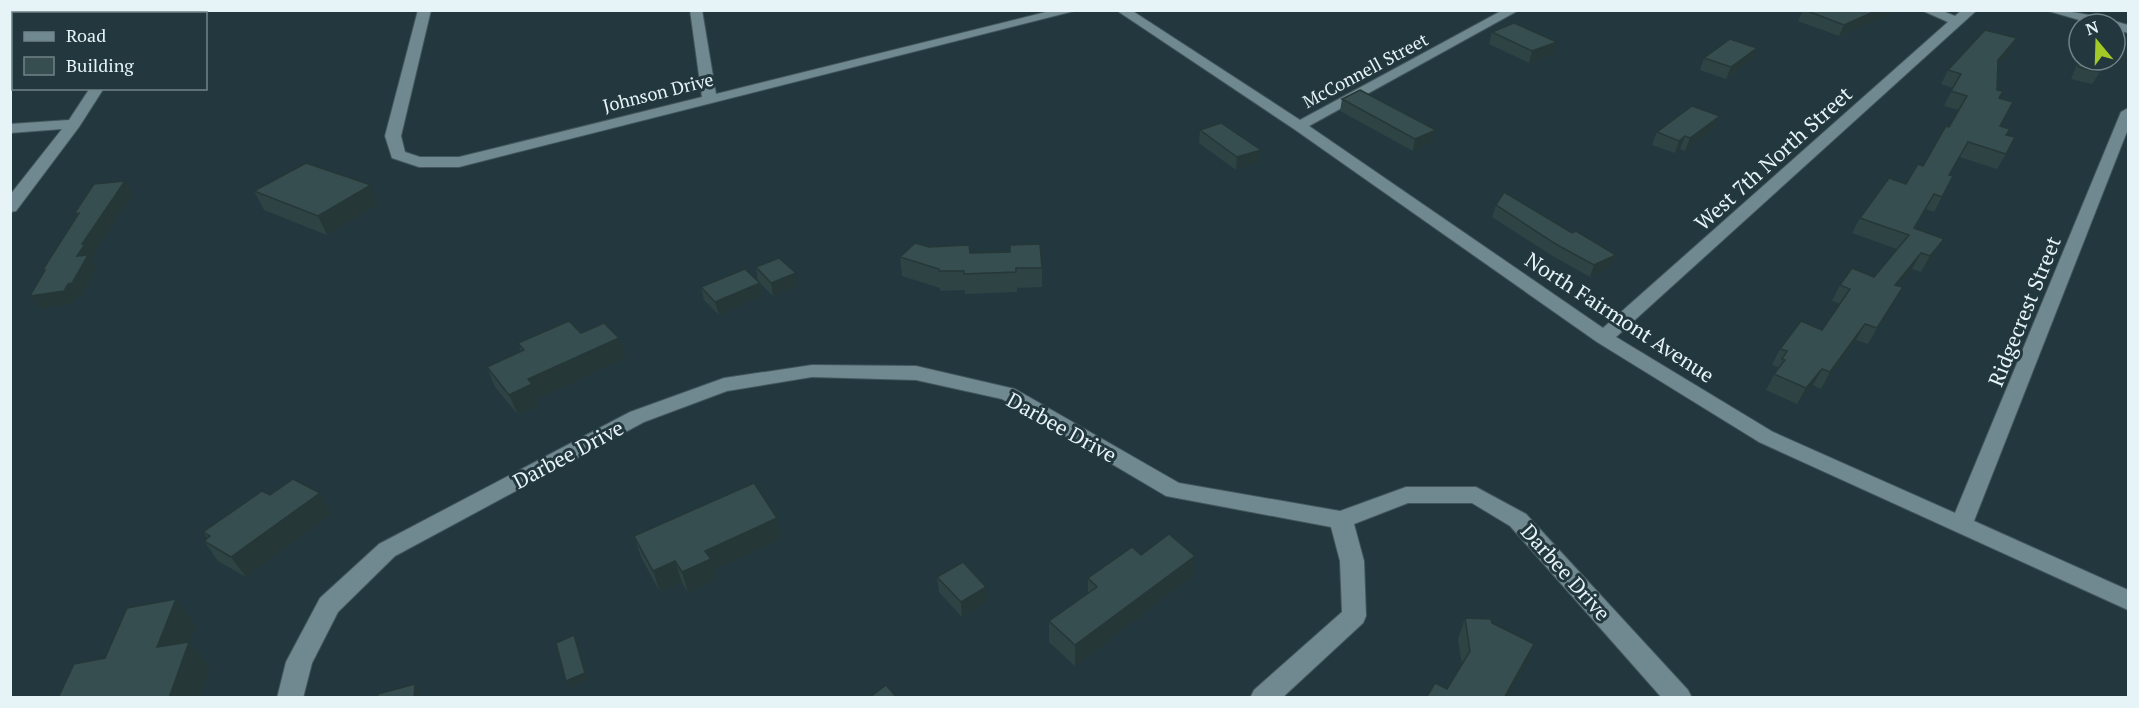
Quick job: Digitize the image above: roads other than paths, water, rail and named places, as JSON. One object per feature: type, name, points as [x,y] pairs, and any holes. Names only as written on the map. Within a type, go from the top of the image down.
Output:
[{"type":"street","name":"Johnson Drive","points":[[425,10],[393,136],[398,155],[419,162],[459,162],[1072,10]]},
{"type":"street","points":[[696,10],[710,99]]},
{"type":"street","points":[[1125,14],[1151,10]]},
{"type":"street","name":"McConnell Street","points":[[1299,126],[1513,10]]},
{"type":"street","points":[[1927,10],[1957,21]]},
{"type":"street","name":"West 7th North Street","points":[[1604,338],[1971,10]]},
{"type":"street","points":[[2051,10],[2067,14]]},
{"type":"street","name":"North Fairmont Avenue","points":[[1125,14],[1299,126],[1604,338],[1766,437],[2128,600]]},
{"type":"street","points":[[10,207],[74,124],[96,90]]},
{"type":"street","name":"Ridgecrest Street","points":[[1961,526],[2128,112]]},
{"type":"street","points":[[10,129],[74,124]]},
{"type":"street","name":"Darbee Drive","points":[[290,698],[299,662],[329,605],[387,550],[637,417],[724,385],[812,371],[916,373],[1008,394],[1174,490],[1341,520],[1406,495],[1476,495],[1518,520],[1679,698]]},
{"type":"street","points":[[1263,698],[1354,616],[1352,561],[1341,520]]}]
